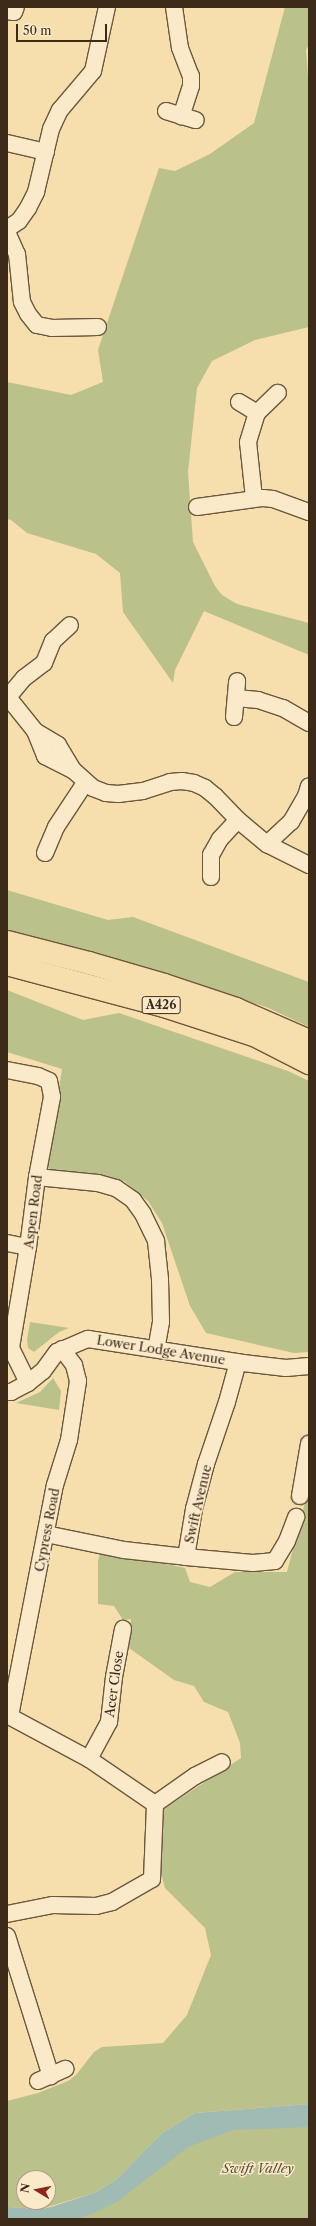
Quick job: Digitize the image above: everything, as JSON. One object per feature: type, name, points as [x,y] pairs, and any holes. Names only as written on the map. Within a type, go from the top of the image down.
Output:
[{"type":"highway","name":"A426","points":[[7,942],[88,963],[236,1009],[309,1041]]},
{"type":"highway","name":"A426","points":[[7,964],[164,1006],[254,1036],[309,1062]]},
{"type":"street","points":[[7,11],[14,12],[16,7]]},
{"type":"street","points":[[7,229],[19,221],[36,192],[51,129],[60,110],[93,71],[107,7]]},
{"type":"street","points":[[166,111],[189,118],[191,76],[180,48],[173,7]]},
{"type":"street","points":[[7,143],[46,152]]},
{"type":"street","points":[[7,232],[17,254],[22,302],[28,314],[38,325],[52,328],[98,327]]},
{"type":"street","points":[[254,498],[248,442],[256,413],[278,393]]},
{"type":"street","points":[[239,402],[256,413]]},
{"type":"street","points":[[197,507],[254,498],[273,499],[309,512]]},
{"type":"street","points":[[70,625],[53,641],[44,663],[24,678],[8,696],[35,731],[45,756],[73,770],[85,783],[106,793],[118,794],[142,791],[170,782],[194,783],[205,788],[215,796],[238,820],[267,844],[309,865]]},
{"type":"street","points":[[234,716],[237,681]]},
{"type":"street","points":[[236,698],[258,700],[283,708],[309,723]]},
{"type":"street","points":[[45,852],[56,827],[85,783]]},
{"type":"street","points":[[267,844],[291,822],[306,796],[309,786]]},
{"type":"street","points":[[211,877],[212,855],[220,839],[238,820]]},
{"type":"street","name":"Aspen Road","points":[[7,1070],[38,1076],[49,1081],[52,1097],[37,1177],[28,1247],[11,1348],[28,1383]]},
{"type":"street","points":[[37,1177],[98,1184],[116,1188],[133,1200],[143,1214],[156,1241],[161,1322],[156,1349]]},
{"type":"street","points":[[7,1243],[28,1247]]},
{"type":"street","name":"Lower Lodge Avenue","points":[[7,1392],[11,1392],[28,1383],[43,1371],[57,1352],[62,1348],[88,1339],[286,1368],[309,1366]]},
{"type":"street","name":"Cypress Road","points":[[8,1715],[56,1485],[69,1440],[78,1381],[74,1366],[62,1348]]},
{"type":"street","name":"Swift Avenue","points":[[46,1534],[124,1550],[186,1557],[194,1509],[206,1464],[227,1402],[238,1362]]},
{"type":"street","points":[[300,1496],[309,1444]]},
{"type":"street","points":[[186,1557],[253,1563],[275,1561],[288,1541],[296,1517]]},
{"type":"street","name":"Acer Close","points":[[89,1759],[109,1722],[114,1677],[123,1629]]},
{"type":"street","points":[[8,1715],[89,1759],[155,1804]]},
{"type":"street","points":[[155,1804],[195,1776],[222,1762]]},
{"type":"street","points":[[7,1914],[52,1905],[96,1906],[112,1902],[152,1879],[155,1804]]},
{"type":"street","points":[[7,1936],[13,1980],[44,2079],[65,2069]]},
{"type":"green space","points":[[285,7],[309,7],[309,44],[306,50],[309,89],[309,327],[255,340],[212,361],[197,388],[188,472],[193,542],[215,586],[222,595],[237,604],[309,623],[309,655],[204,611],[175,670],[173,683],[123,612],[120,573],[96,554],[27,533],[11,520],[7,519],[7,382],[71,395],[103,382],[98,350],[159,168],[175,171],[210,154],[254,123]]},
{"type":"green space","points":[[7,890],[108,920],[133,917],[309,982],[309,1027],[266,1007],[116,960],[7,930]]},
{"type":"green space","points":[[7,990],[83,1020],[119,1013],[288,1071],[309,1081],[309,1352],[294,1353],[206,1333],[190,1306],[162,1223],[148,1201],[124,1181],[53,1171],[47,1167],[62,1069],[7,1052]]},
{"type":"green space","points":[[30,1322],[69,1328],[59,1332],[34,1352],[28,1348],[27,1340]]},
{"type":"green space","points":[[53,1378],[61,1391],[59,1410],[16,1403],[40,1392]]},
{"type":"green space","points":[[309,1487],[309,2104],[195,2113],[162,2133],[116,2180],[94,2193],[56,2204],[56,2170],[16,2170],[16,2208],[7,2207],[7,2101],[38,2093],[68,2081],[76,2075],[94,2052],[102,2047],[163,2043],[187,2015],[211,1955],[205,1928],[165,1888],[161,1873],[164,1809],[241,1758],[240,1743],[228,1712],[204,1702],[194,1686],[174,1680],[129,1648],[131,1619],[123,1620],[114,1606],[98,1604],[98,1561],[101,1550],[185,1568],[190,1582],[210,1587],[235,1572],[287,1572]]},
{"type":"green space","name":"Swift Valley","points":[[309,2115],[309,2219],[7,2219],[86,2206],[181,2136]]},
{"type":"water","points":[[309,2104],[309,2127],[233,2130],[188,2147],[117,2202],[87,2216],[73,2219],[7,2219],[7,2207],[16,2208],[16,2210],[56,2210],[56,2205],[94,2193],[116,2180],[162,2133],[195,2113]]}]
